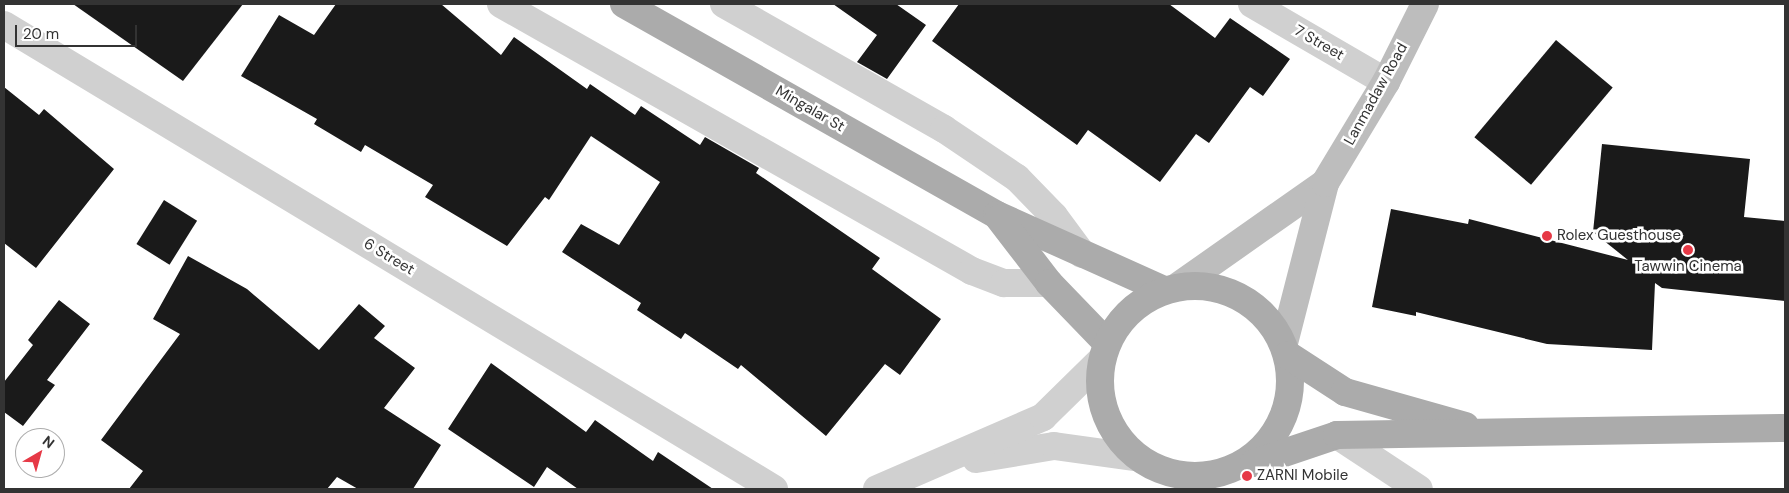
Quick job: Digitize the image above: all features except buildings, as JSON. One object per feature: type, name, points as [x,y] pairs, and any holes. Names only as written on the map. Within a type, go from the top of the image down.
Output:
[{"type":"main road","name":"Mingalar St","points":[[624,4],[997,215],[1082,254],[1170,288]]},
{"type":"main road","points":[[997,215],[1103,352]]},
{"type":"main road","points":[[1496,435],[1345,392],[1286,349],[1258,309],[1220,289],[1170,288],[1129,310],[1103,352],[1103,414],[1133,457],[1188,479],[1245,466],[1337,435],[1496,435],[1785,428]]},
{"type":"main road","points":[[1245,466],[1275,437],[1291,398],[1286,349]]},
{"type":"street","points":[[501,4],[972,271],[1004,284],[1049,283]]},
{"type":"street","points":[[724,4],[944,129],[1017,178],[1054,216],[1082,254]]},
{"type":"street","name":"7 Street","points":[[1252,4],[1386,82]]},
{"type":"street","name":"Lanmadaw Road","points":[[1286,349],[1325,183],[1386,82],[1424,4]]},
{"type":"street","name":"6 Street","points":[[4,25],[774,489]]},
{"type":"street","name":"Lanmadaw Road","points":[[1170,288],[1325,183]]},
{"type":"street","points":[[878,489],[940,465],[1043,417],[1103,352]]},
{"type":"street","points":[[1337,435],[1419,489]]},
{"type":"street","points":[[940,465],[1054,446],[1133,457]]},
{"type":"place","name":"Rolex Guesthouse","points":[[1547,236]]},
{"type":"place","name":"Tawwin Cinema","points":[[1688,250]]},
{"type":"place","name":"ZARNI Mobile","points":[[1247,476]]}]
